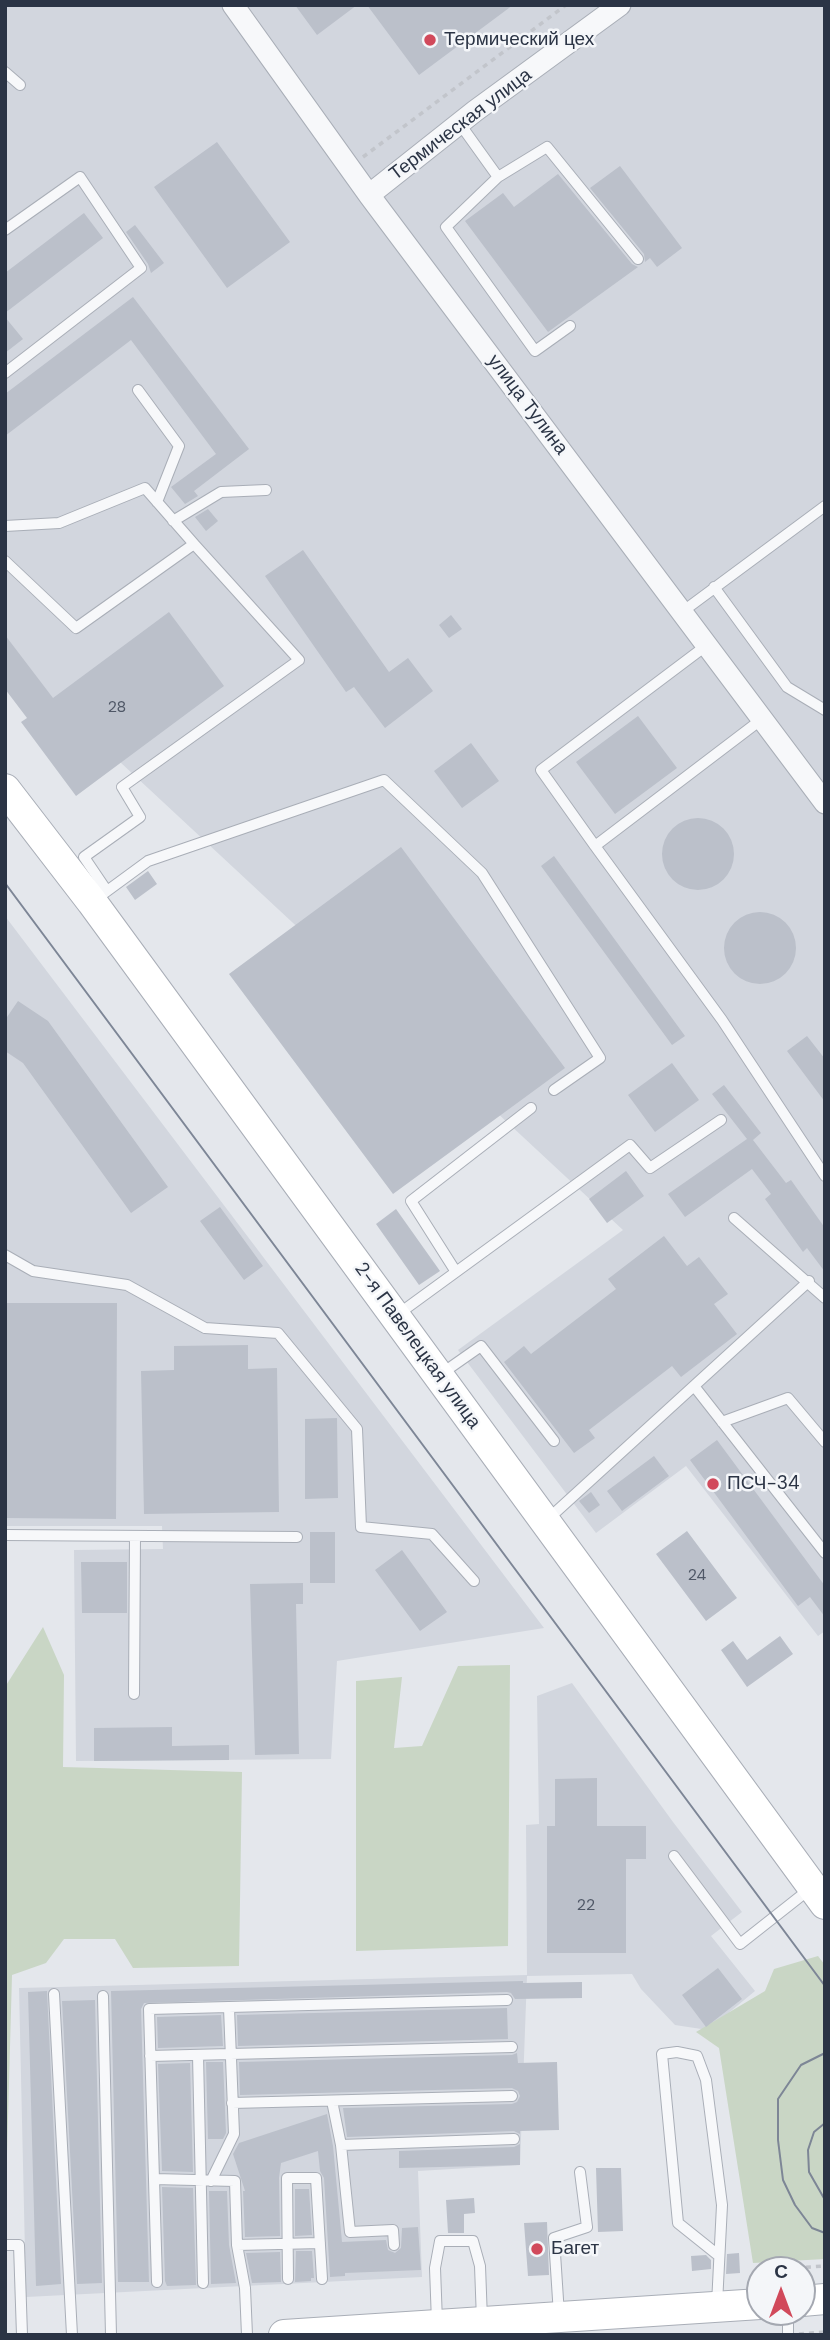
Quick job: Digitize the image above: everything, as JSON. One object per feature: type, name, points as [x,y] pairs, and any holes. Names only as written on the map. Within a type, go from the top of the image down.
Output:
[{"type":"main road","name":"2-я Павелецкая улица","points":[[5,789],[100,896],[395,1316],[818,1896]]},
{"type":"main road","points":[[299,2334],[746,2305]]},
{"type":"street","name":"улица Тулина","points":[[233,5],[369,195],[825,803]]},
{"type":"street","name":"Термическая улица","points":[[369,195],[620,5]]},
{"type":"lane","points":[[5,72],[20,85]]},
{"type":"lane","points":[[460,124],[498,177]]},
{"type":"lane","points":[[570,326],[535,351],[446,228],[498,177],[547,147],[638,259]]},
{"type":"lane","points":[[5,230],[80,177],[141,268],[5,373]]},
{"type":"lane","points":[[138,390],[179,446],[157,502]]},
{"type":"lane","points":[[5,526],[59,523],[145,488],[299,660],[121,787],[140,817],[84,857],[100,896],[148,861],[384,780],[482,873],[600,1059],[554,1090]]},
{"type":"lane","points":[[173,522],[221,492],[266,490]]},
{"type":"lane","points":[[682,612],[825,506]]},
{"type":"lane","points":[[5,561],[76,628],[194,544]]},
{"type":"lane","points":[[714,587],[787,687],[825,710]]},
{"type":"lane","points":[[707,645],[541,770],[722,1020],[825,1176]]},
{"type":"lane","points":[[595,846],[762,719]]},
{"type":"lane","points":[[456,1272],[411,1201],[531,1108]]},
{"type":"lane","points":[[395,1316],[631,1145],[650,1168],[720,1120]]},
{"type":"lane","points":[[734,1218],[825,1298]]},
{"type":"lane","points":[[5,1255],[33,1271],[127,1285],[205,1328],[278,1333],[357,1429],[361,1527],[432,1534],[474,1581]]},
{"type":"lane","points":[[545,1522],[808,1281]]},
{"type":"lane","points":[[439,1376],[481,1346],[554,1441]]},
{"type":"lane","points":[[694,1386],[825,1553]]},
{"type":"lane","points":[[722,1422],[788,1398],[825,1442]]},
{"type":"lane","points":[[5,1535],[297,1537]]},
{"type":"lane","points":[[134,1694],[135,1536]]},
{"type":"lane","points":[[674,1856],[740,1944],[818,1896]]},
{"type":"lane","points":[[54,1994],[72,2335]]},
{"type":"lane","points":[[103,1996],[111,2335]]},
{"type":"lane","points":[[157,2282],[149,2009],[507,2000]]},
{"type":"lane","points":[[206,2181],[233,2134],[229,2008]]},
{"type":"lane","points":[[150,2056],[512,2047]]},
{"type":"lane","points":[[717,2306],[722,2205],[706,2080],[697,2056],[677,2052],[662,2054],[678,2223],[718,2255]]},
{"type":"lane","points":[[198,2055],[206,2181],[203,2283]]},
{"type":"lane","points":[[232,2103],[512,2096]]},
{"type":"lane","points":[[332,2101],[341,2145],[350,2232],[393,2230],[394,2245]]},
{"type":"lane","points":[[341,2145],[514,2140]]},
{"type":"lane","points":[[559,2318],[554,2238],[587,2227],[580,2172]]},
{"type":"lane","points":[[288,2279],[287,2178],[316,2178],[321,2279]]},
{"type":"lane","points":[[154,2179],[235,2181],[237,2245],[245,2288],[247,2335]]},
{"type":"lane","points":[[437,2325],[435,2268],[440,2241],[473,2241],[480,2266],[482,2322]]},
{"type":"lane","points":[[237,2245],[320,2243]]},
{"type":"lane","points":[[5,2245],[19,2245],[22,2335]]},
{"type":"path","points":[[350,168],[566,5]]},
{"type":"path","points":[[789,2335],[825,2332]]},
{"type":"shaded area","points":[[5,5],[825,5],[825,1631],[818,1636],[686,1466],[596,1533],[458,1350],[623,1230],[5,655]]},
{"type":"shaded area","points":[[5,916],[544,1628],[337,1661],[331,1759],[76,1761],[74,1550],[163,1549],[162,1526],[5,1526]]},
{"type":"shaded area","points":[[572,1683],[742,1912],[711,1936],[755,1991],[708,2030],[675,2025],[641,1989],[632,1974],[527,1976],[520,2165],[418,2171],[422,2277],[26,2297],[19,1988],[527,1975],[526,1825],[539,1824],[537,1696]]},
{"type":"green space","points":[[43,1627],[64,1675],[63,1767],[242,1772],[239,1966],[133,1968],[115,1939],[64,1939],[46,1963],[12,1975],[5,2226],[5,1687]]},
{"type":"green space","points":[[510,1665],[508,1946],[356,1951],[356,1681],[402,1677],[394,1748],[422,1746],[458,1666]]},
{"type":"green space","points":[[818,1956],[825,1965],[825,2259],[816,2260],[816,2256],[752,2256],[719,2048],[696,2032],[765,1991],[774,1969]]},
{"type":"building","points":[[295,5],[357,5],[317,35]]},
{"type":"building","name":"Термический цех","points":[[367,5],[513,5],[419,75]]},
{"type":"building","points":[[217,142],[290,242],[227,288],[154,187]]},
{"type":"building","points":[[620,166],[682,248],[657,267],[650,258],[645,262],[644,254],[590,188]]},
{"type":"building","points":[[558,174],[632,264],[638,267],[548,332],[465,221],[503,193],[514,207]]},
{"type":"building","points":[[84,213],[103,238],[5,313],[5,273]]},
{"type":"building","points":[[135,225],[164,263],[151,273],[148,264],[126,232]]},
{"type":"building","points":[[133,297],[249,449],[194,491],[198,496],[185,504],[171,487],[216,454],[131,340],[5,436],[5,394]]},
{"type":"building","points":[[5,317],[23,339],[5,353]]},
{"type":"building","points":[[208,509],[218,521],[206,531],[195,517]]},
{"type":"building","points":[[303,550],[389,672],[408,658],[433,691],[385,728],[354,687],[346,692],[265,576]]},
{"type":"building","points":[[169,612],[224,686],[76,796],[21,722],[27,718],[5,689],[5,635],[53,698]]},
{"type":"building","points":[[451,615],[462,629],[449,638],[439,625]]},
{"type":"building","points":[[638,716],[677,768],[615,814],[576,762]]},
{"type":"building","points":[[471,743],[499,781],[462,808],[434,771]]},
{"type":"building","points":[[698,818],[718,824],[728,834],[734,854],[728,874],[718,884],[698,890],[678,884],[668,874],[662,854],[668,834],[678,824]]},
{"type":"building","points":[[401,847],[565,1068],[393,1194],[229,974]]},
{"type":"building","points":[[554,856],[685,1036],[672,1045],[541,866]]},
{"type":"building","points":[[148,871],[157,884],[135,900],[126,887]]},
{"type":"building","points":[[760,912],[780,918],[790,928],[796,948],[790,968],[780,978],[760,984],[740,978],[730,968],[724,948],[730,928],[740,918]]},
{"type":"building","points":[[18,1001],[48,1021],[168,1187],[131,1213],[23,1063],[5,1051],[5,1020]]},
{"type":"building","points":[[807,1036],[825,1059],[825,1102],[787,1051]]},
{"type":"building","points":[[672,1063],[699,1100],[655,1132],[628,1095]]},
{"type":"building","points":[[724,1085],[761,1133],[753,1140],[786,1183],[791,1180],[825,1228],[825,1272],[807,1248],[803,1252],[765,1199],[771,1194],[752,1169],[685,1217],[668,1194],[747,1139],[712,1094]]},
{"type":"building","points":[[626,1171],[644,1196],[607,1223],[589,1199]]},
{"type":"building","points":[[220,1207],[263,1266],[244,1280],[200,1221]]},
{"type":"building","points":[[396,1209],[440,1271],[419,1285],[376,1224]]},
{"type":"building","points":[[664,1236],[687,1266],[699,1257],[728,1294],[714,1304],[737,1334],[681,1377],[672,1366],[589,1430],[595,1438],[574,1453],[504,1362],[524,1346],[531,1354],[616,1289],[608,1279]]},
{"type":"building","points":[[5,1303],[117,1303],[116,1519],[5,1518]]},
{"type":"building","points":[[248,1345],[248,1369],[277,1368],[279,1512],[144,1514],[141,1371],[174,1370],[174,1346]]},
{"type":"building","points":[[337,1418],[338,1498],[305,1499],[305,1419]]},
{"type":"building","points":[[717,1440],[825,1586],[825,1617],[810,1597],[798,1606],[690,1460]]},
{"type":"building","points":[[654,1456],[669,1476],[622,1511],[607,1491]]},
{"type":"building","points":[[591,1492],[600,1505],[589,1513],[579,1501]]},
{"type":"building","points":[[687,1531],[737,1598],[706,1621],[656,1554]]},
{"type":"building","points":[[310,1532],[335,1532],[335,1583],[310,1583]]},
{"type":"building","points":[[402,1550],[447,1612],[420,1631],[375,1570]]},
{"type":"building","points":[[81,1562],[127,1562],[127,1613],[82,1613]]},
{"type":"building","points":[[303,1583],[303,1604],[296,1604],[299,1754],[255,1755],[250,1584]]},
{"type":"building","points":[[780,1636],[793,1654],[747,1687],[721,1650],[733,1641],[747,1660]]},
{"type":"building","points":[[172,1727],[172,1746],[229,1745],[229,1760],[94,1761],[94,1728]]},
{"type":"building","points":[[597,1778],[597,1826],[646,1826],[646,1859],[626,1859],[626,1953],[547,1953],[547,1826],[555,1826],[555,1779]]},
{"type":"building","points":[[718,1968],[742,1999],[706,2027],[682,1995]]},
{"type":"building","points":[[523,1981],[582,1982],[582,1998],[515,1999],[507,1992],[144,2003],[141,2009],[149,2282],[118,2282],[111,1991]]},
{"type":"building","points":[[47,1991],[61,2284],[36,2286],[28,1992]]},
{"type":"building","points":[[95,2000],[102,2283],[77,2284],[62,2001]]},
{"type":"building","points":[[507,2008],[508,2039],[238,2046],[237,2015]]},
{"type":"building","points":[[221,2015],[223,2046],[158,2048],[157,2017]]},
{"type":"building","points":[[517,2053],[518,2063],[557,2062],[559,2130],[520,2131],[520,2134],[514,2131],[347,2137],[343,2108],[512,2104],[517,2102],[520,2096],[518,2091],[512,2088],[240,2095],[239,2062]]},
{"type":"building","points":[[206,2062],[223,2062],[226,2133],[223,2139],[208,2139]]},
{"type":"building","points":[[190,2063],[193,2172],[162,2171],[158,2064]]},
{"type":"building","points":[[327,2114],[333,2146],[342,2242],[386,2240],[388,2250],[395,2253],[401,2248],[402,2228],[418,2227],[421,2270],[345,2273],[345,2276],[330,2277],[324,2178],[320,2171],[318,2151],[281,2163],[280,2236],[245,2237],[245,2191],[233,2154],[239,2143]]},
{"type":"building","points":[[520,2144],[520,2165],[399,2168],[399,2151],[514,2147]]},
{"type":"building","points":[[596,2168],[621,2168],[623,2231],[598,2232]]},
{"type":"building","points":[[162,2187],[193,2188],[196,2285],[167,2286],[165,2281]]},
{"type":"building","points":[[295,2189],[309,2189],[312,2235],[295,2236]]},
{"type":"building","points":[[209,2191],[227,2191],[229,2245],[236,2283],[211,2284]]},
{"type":"building","points":[[474,2198],[475,2213],[464,2214],[464,2233],[448,2233],[446,2200]]},
{"type":"building","name":"Багет","points":[[547,2222],[549,2275],[528,2276],[524,2223]]},
{"type":"building","points":[[296,2251],[312,2251],[314,2278],[311,2278],[311,2281],[295,2282]]},
{"type":"building","points":[[280,2252],[281,2282],[252,2283],[246,2253]]},
{"type":"building","points":[[739,2253],[740,2273],[726,2274],[727,2254]]},
{"type":"building","points":[[706,2255],[711,2260],[711,2269],[692,2271],[691,2256]]},
{"type":"tram line","points":[[5,883],[825,1986]]},
{"type":"tram line","points":[[825,2053],[801,2065],[778,2099],[778,2140],[783,2180],[795,2205],[812,2228],[825,2233]]},
{"type":"tram line","points":[[825,2123],[814,2132],[808,2150],[809,2172],[825,2200]]},
{"type":"place","name":"Термический цех","points":[[430,40]]},
{"type":"place","name":"ПСЧ-34","points":[[713,1484]]},
{"type":"place","name":"Багет","points":[[537,2249]]}]
